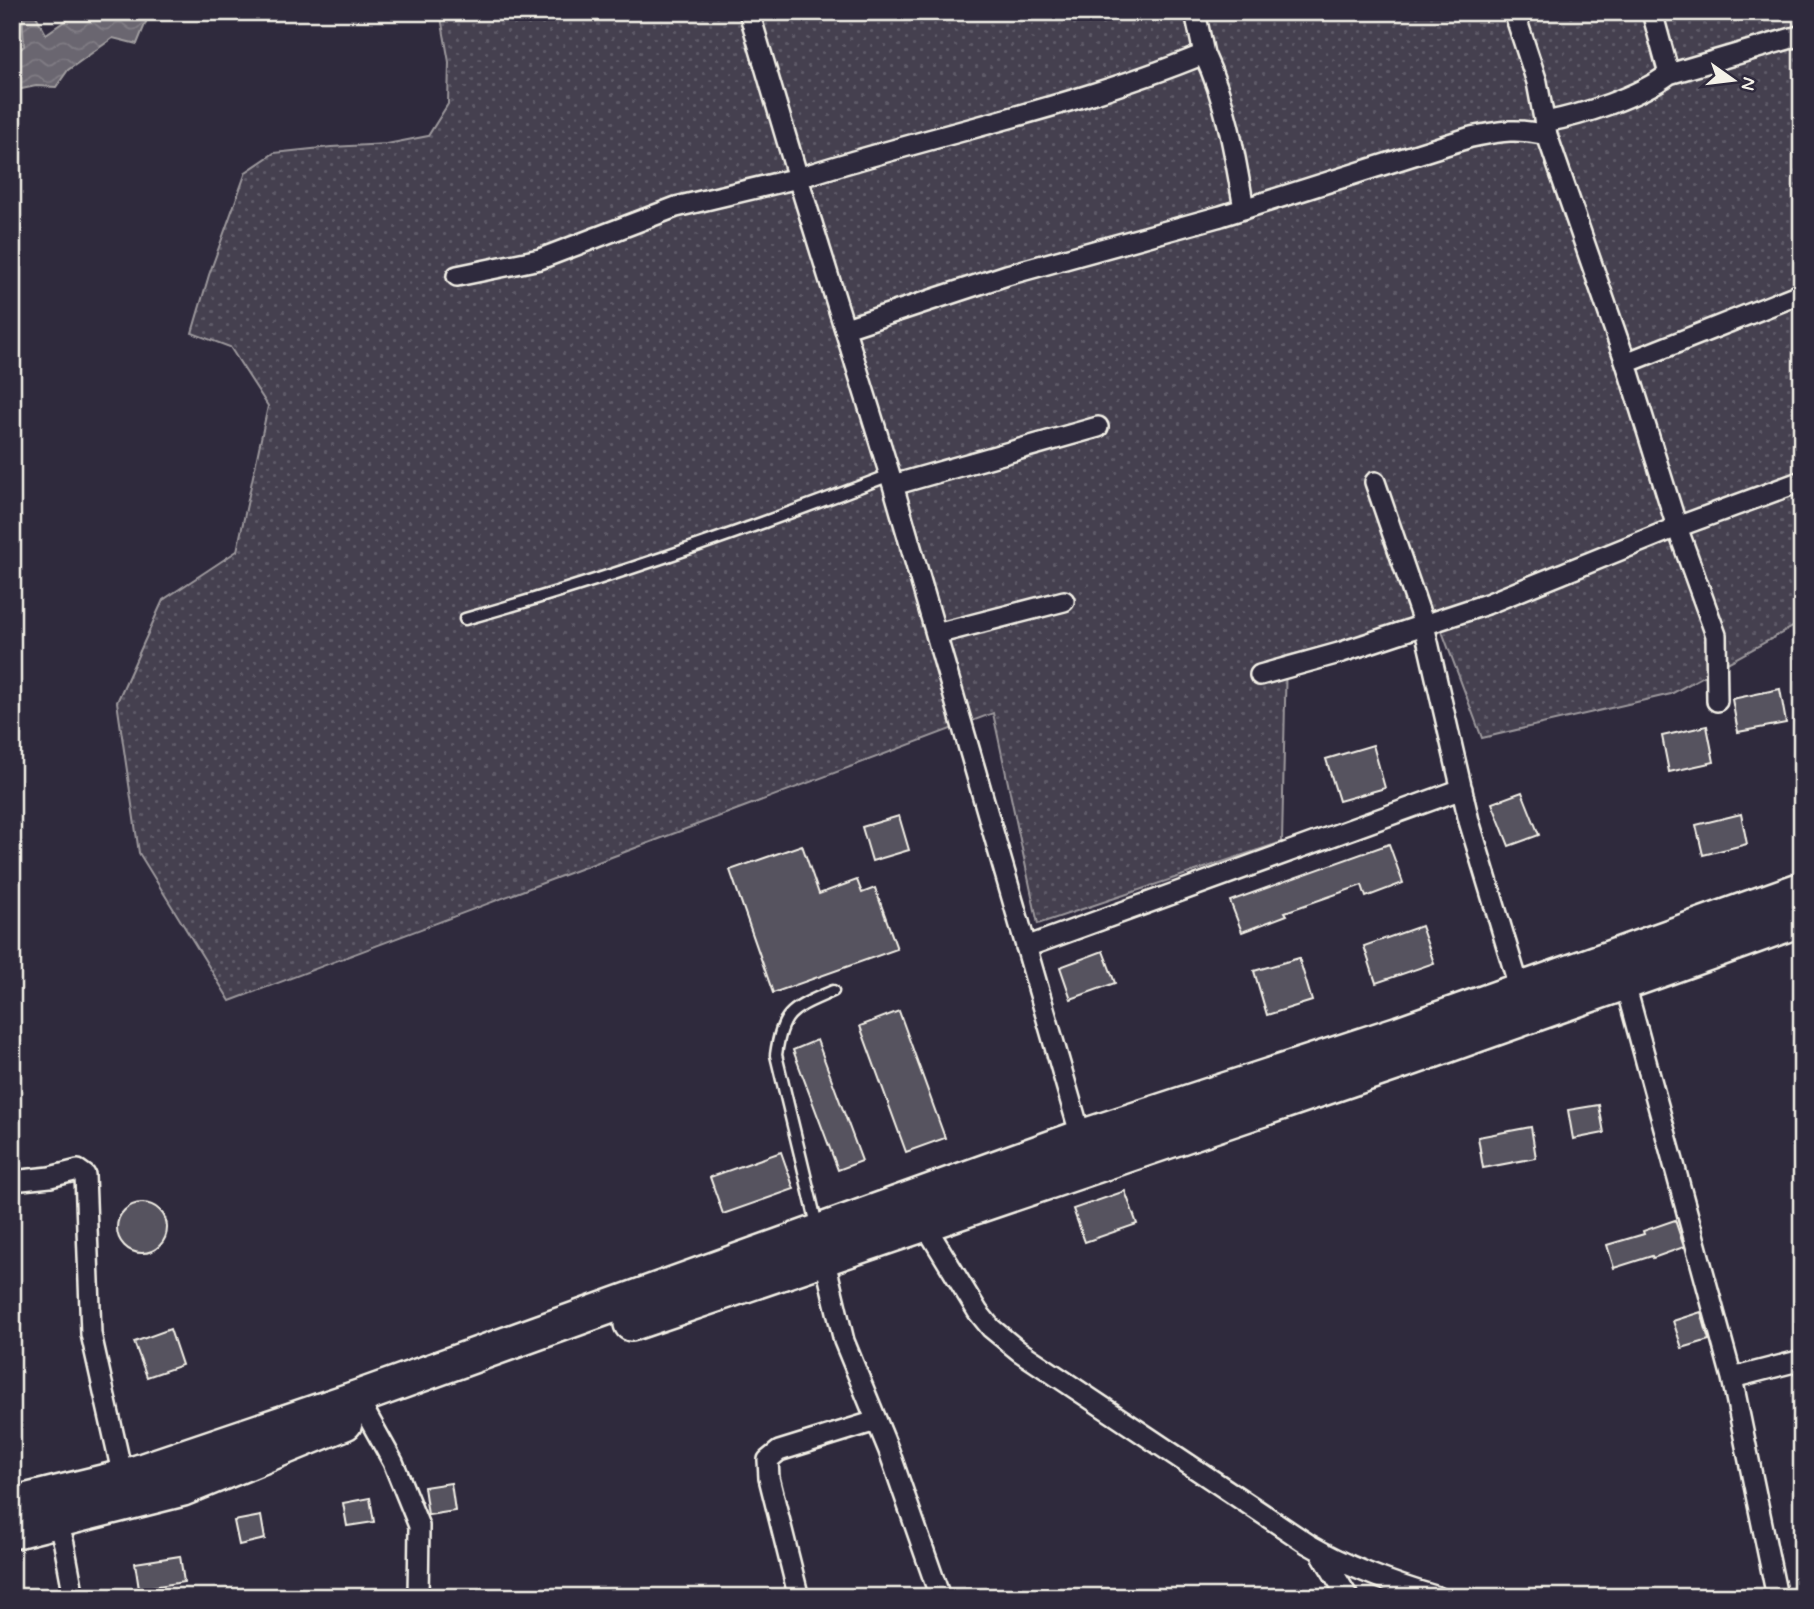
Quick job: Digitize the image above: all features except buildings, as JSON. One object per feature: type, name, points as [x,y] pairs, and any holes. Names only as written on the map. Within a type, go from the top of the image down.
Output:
[{"type":"highway","points":[[917,1212],[1081,1137],[1521,990],[1802,889]]},
{"type":"highway","points":[[12,1504],[123,1477],[917,1212],[1625,984],[1802,919]]},
{"type":"highway","points":[[12,1532],[183,1489],[367,1415],[821,1245]]},
{"type":"street","points":[[749,12],[891,480],[1081,1137]]},
{"type":"street","points":[[1195,12],[1203,54],[1216,79],[1230,130],[1244,209]]},
{"type":"street","points":[[1514,12],[1537,82],[1546,129],[1626,363],[1677,527],[1716,635],[1717,701]]},
{"type":"street","points":[[1652,12],[1669,74]]},
{"type":"street","points":[[846,328],[1007,275],[1244,209],[1471,137],[1506,130],[1546,129],[1637,93],[1669,74],[1802,35]]},
{"type":"street","points":[[457,276],[540,259],[676,207],[798,178],[1003,121],[1171,68],[1203,54]]},
{"type":"street","points":[[1626,363],[1802,293]]},
{"type":"street","points":[[891,480],[1098,427]]},
{"type":"street","points":[[1260,676],[1487,604],[1677,527],[1802,481]]},
{"type":"street","points":[[1375,482],[1424,625],[1462,789],[1521,990]]},
{"type":"street","points":[[936,635],[1064,601]]},
{"type":"street","points":[[1026,947],[1462,789]]},
{"type":"street","points":[[1625,984],[1732,1378],[1777,1597]]},
{"type":"street","points":[[12,1181],[50,1177],[78,1170],[86,1176],[92,1334],[123,1477]]},
{"type":"street","points":[[917,1212],[978,1312],[1019,1351],[1171,1455],[1319,1550],[1356,1568],[1438,1597]]},
{"type":"street","points":[[821,1245],[844,1341],[940,1597]]},
{"type":"street","points":[[1732,1378],[1802,1360]]},
{"type":"street","points":[[367,1415],[393,1462],[419,1526],[418,1597]]},
{"type":"street","points":[[797,1590],[769,1478],[768,1460],[779,1451],[876,1421]]},
{"type":"street","points":[[57,1521],[74,1597]]},
{"type":"street","points":[[1319,1550],[1348,1597]]},
{"type":"lane","points":[[465,619],[527,602],[891,480]]},
{"type":"lane","points":[[821,1245],[776,1055],[779,1029],[785,1018],[807,1003],[833,991]]},
{"type":"shaded area","points":[[440,12],[1802,12],[1802,622],[1671,694],[1482,738],[1437,618],[1286,656],[1282,842],[1038,924],[993,713],[230,1001],[139,853],[117,702],[163,600],[237,551],[268,406],[230,347],[192,333],[209,275],[246,172],[274,153],[387,144],[428,136],[448,104],[449,62]]},
{"type":"water","points":[[22,12],[34,12],[46,34],[78,12],[210,12],[202,16],[148,17],[137,44],[113,38],[68,70],[56,87],[36,86],[12,91],[12,56],[24,46]]}]
